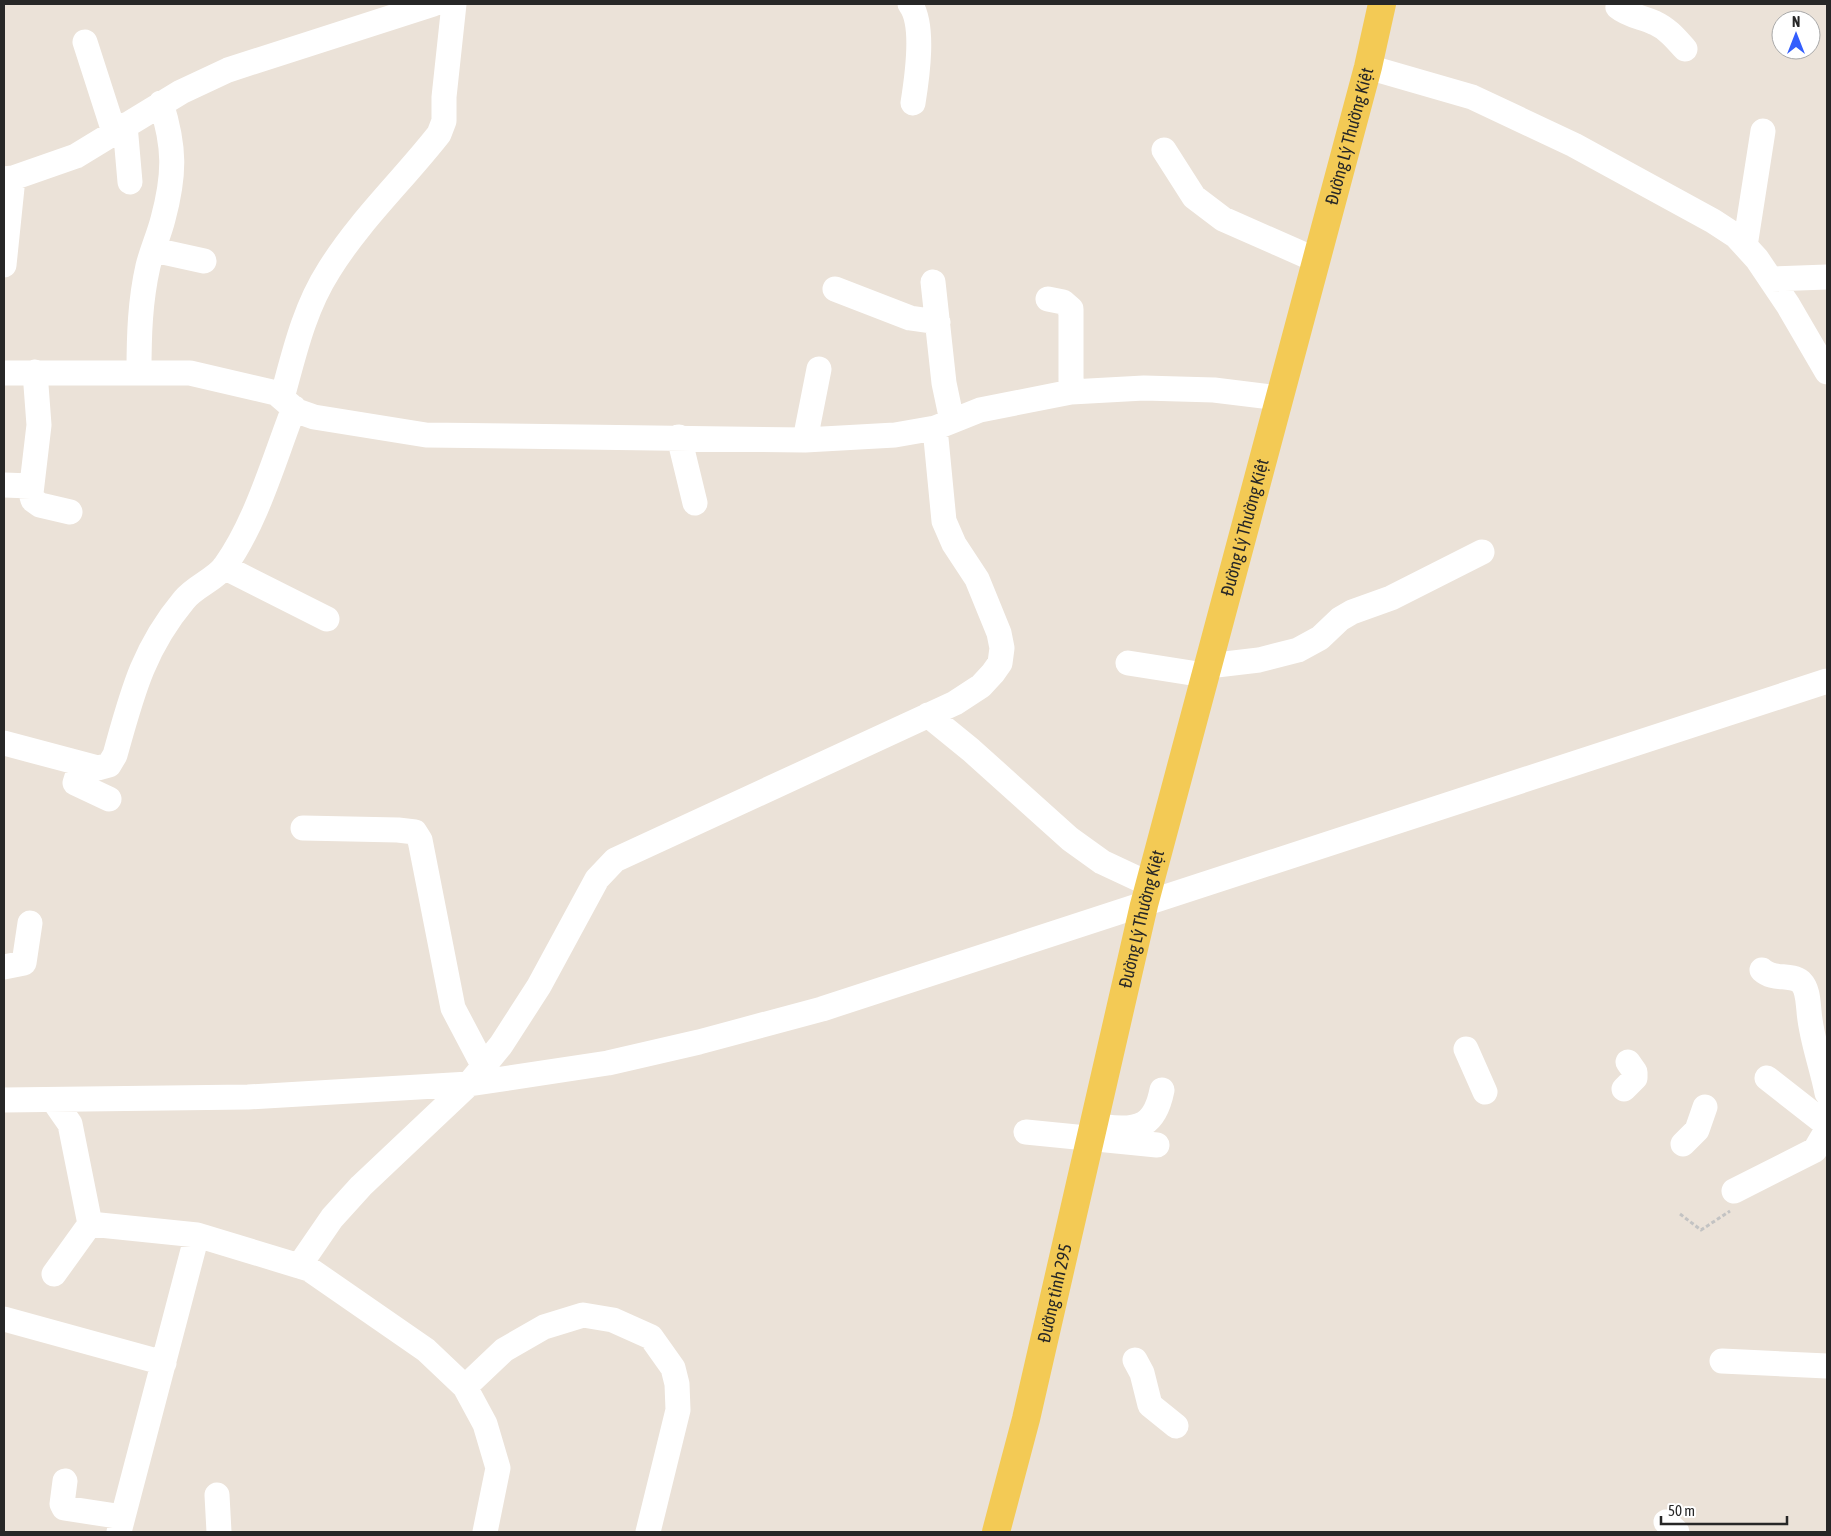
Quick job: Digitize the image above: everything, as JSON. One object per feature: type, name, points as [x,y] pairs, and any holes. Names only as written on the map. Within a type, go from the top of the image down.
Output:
[{"type":"main road","name":"Đường Lý Thường Kiệt","points":[[1110,1051],[1146,895],[1368,67],[1382,4]]},
{"type":"main road","name":"Đường tỉnh 295","points":[[996,1532],[1026,1419],[1110,1051]]},
{"type":"street","points":[[4,265],[8,178],[76,156],[161,103],[228,70],[433,4]]},
{"type":"street","points":[[4,743],[98,768],[109,765],[115,755],[141,668],[164,624],[186,597],[224,567],[247,528],[288,403],[298,337],[328,271],[350,238],[439,134],[444,121],[444,96],[454,4]]},
{"type":"street","points":[[910,4],[916,11],[918,25],[913,103]]},
{"type":"street","points":[[1618,4],[1618,7],[1625,12],[1656,23],[1670,32],[1685,49]]},
{"type":"street","points":[[85,42],[120,129],[130,182]]},
{"type":"street","points":[[1368,67],[1472,97],[1574,145],[1704,216],[1736,236],[1770,279],[1827,372]]},
{"type":"street","points":[[139,372],[142,300],[154,250],[164,219],[173,158],[171,135],[161,103]]},
{"type":"street","points":[[1745,246],[1763,131]]},
{"type":"street","points":[[1164,150],[1194,197],[1223,219],[1316,260]]},
{"type":"street","points":[[154,250],[204,262]]},
{"type":"street","points":[[1770,279],[1827,277]]},
{"type":"street","points":[[299,1266],[332,1218],[361,1186],[476,1075],[501,1045],[540,986],[597,879],[615,860],[955,703],[981,686],[1000,662],[1002,648],[999,634],[977,579],[954,544],[944,521],[944,383],[933,282]]},
{"type":"street","points":[[835,289],[910,318],[938,322]]},
{"type":"street","points":[[1048,299],[1064,302],[1071,309],[1071,392]]},
{"type":"street","points":[[805,440],[819,369]]},
{"type":"street","points":[[35,372],[40,425],[31,486],[33,500],[40,505],[70,512]]},
{"type":"street","points":[[4,373],[190,373],[276,393],[288,403],[314,418],[426,435],[805,440],[895,435],[944,424],[980,410],[1071,392],[1144,388],[1214,390],[1279,398]]},
{"type":"street","points":[[679,437],[695,503]]},
{"type":"street","points":[[4,485],[31,486]]},
{"type":"street","points":[[1128,662],[1198,674],[1207,669],[1259,660],[1298,650],[1320,638],[1340,619],[1352,612],[1391,598],[1482,552]]},
{"type":"street","points":[[224,567],[327,619]]},
{"type":"street","points":[[4,1100],[54,1101],[248,1097],[608,1063],[700,1042],[822,1009],[1146,895],[1827,681]]},
{"type":"street","points":[[928,715],[971,750],[1070,840],[1146,895]]},
{"type":"street","points":[[81,764],[75,783],[108,799]]},
{"type":"street","points":[[302,828],[415,832],[420,840],[453,1008],[476,1075]]},
{"type":"street","points":[[4,967],[24,962],[30,924]]},
{"type":"street","points":[[1762,970],[1772,977],[1786,977],[1799,981],[1804,986],[1810,1030],[1822,1062],[1827,1093]]},
{"type":"street","points":[[1466,1049],[1485,1092]]},
{"type":"street","points":[[1624,1089],[1635,1078],[1635,1072],[1628,1062]]},
{"type":"street","points":[[1767,1078],[1827,1125]]},
{"type":"street","points":[[1026,1132],[1092,1132],[1123,1129],[1146,1124],[1153,1118],[1159,1106],[1162,1090]]},
{"type":"street","points":[[54,1101],[70,1124],[90,1224],[54,1274]]},
{"type":"street","points":[[1684,1144],[1697,1130],[1705,1107]]},
{"type":"street","points":[[1733,1200],[1815,1150],[1821,1143],[1827,1125],[1827,1112]]},
{"type":"street","points":[[1092,1132],[1157,1144]]},
{"type":"street","points":[[90,1224],[198,1235],[309,1269],[426,1350],[465,1387],[484,1424],[498,1468],[485,1532]]},
{"type":"street","points":[[65,1481],[62,1504],[64,1508],[121,1525],[198,1235]]},
{"type":"street","points":[[465,1387],[504,1350],[544,1326],[583,1315],[613,1320],[651,1337],[672,1368],[677,1384],[678,1410],[648,1532]]},
{"type":"street","points":[[4,1319],[164,1362]]},
{"type":"street","points":[[1135,1360],[1142,1373],[1150,1406],[1176,1426]]},
{"type":"street","points":[[1722,1361],[1827,1366]]},
{"type":"street","points":[[217,1495],[219,1532]]},
{"type":"path","points":[[1680,1214],[1701,1230],[1733,1200]]}]
